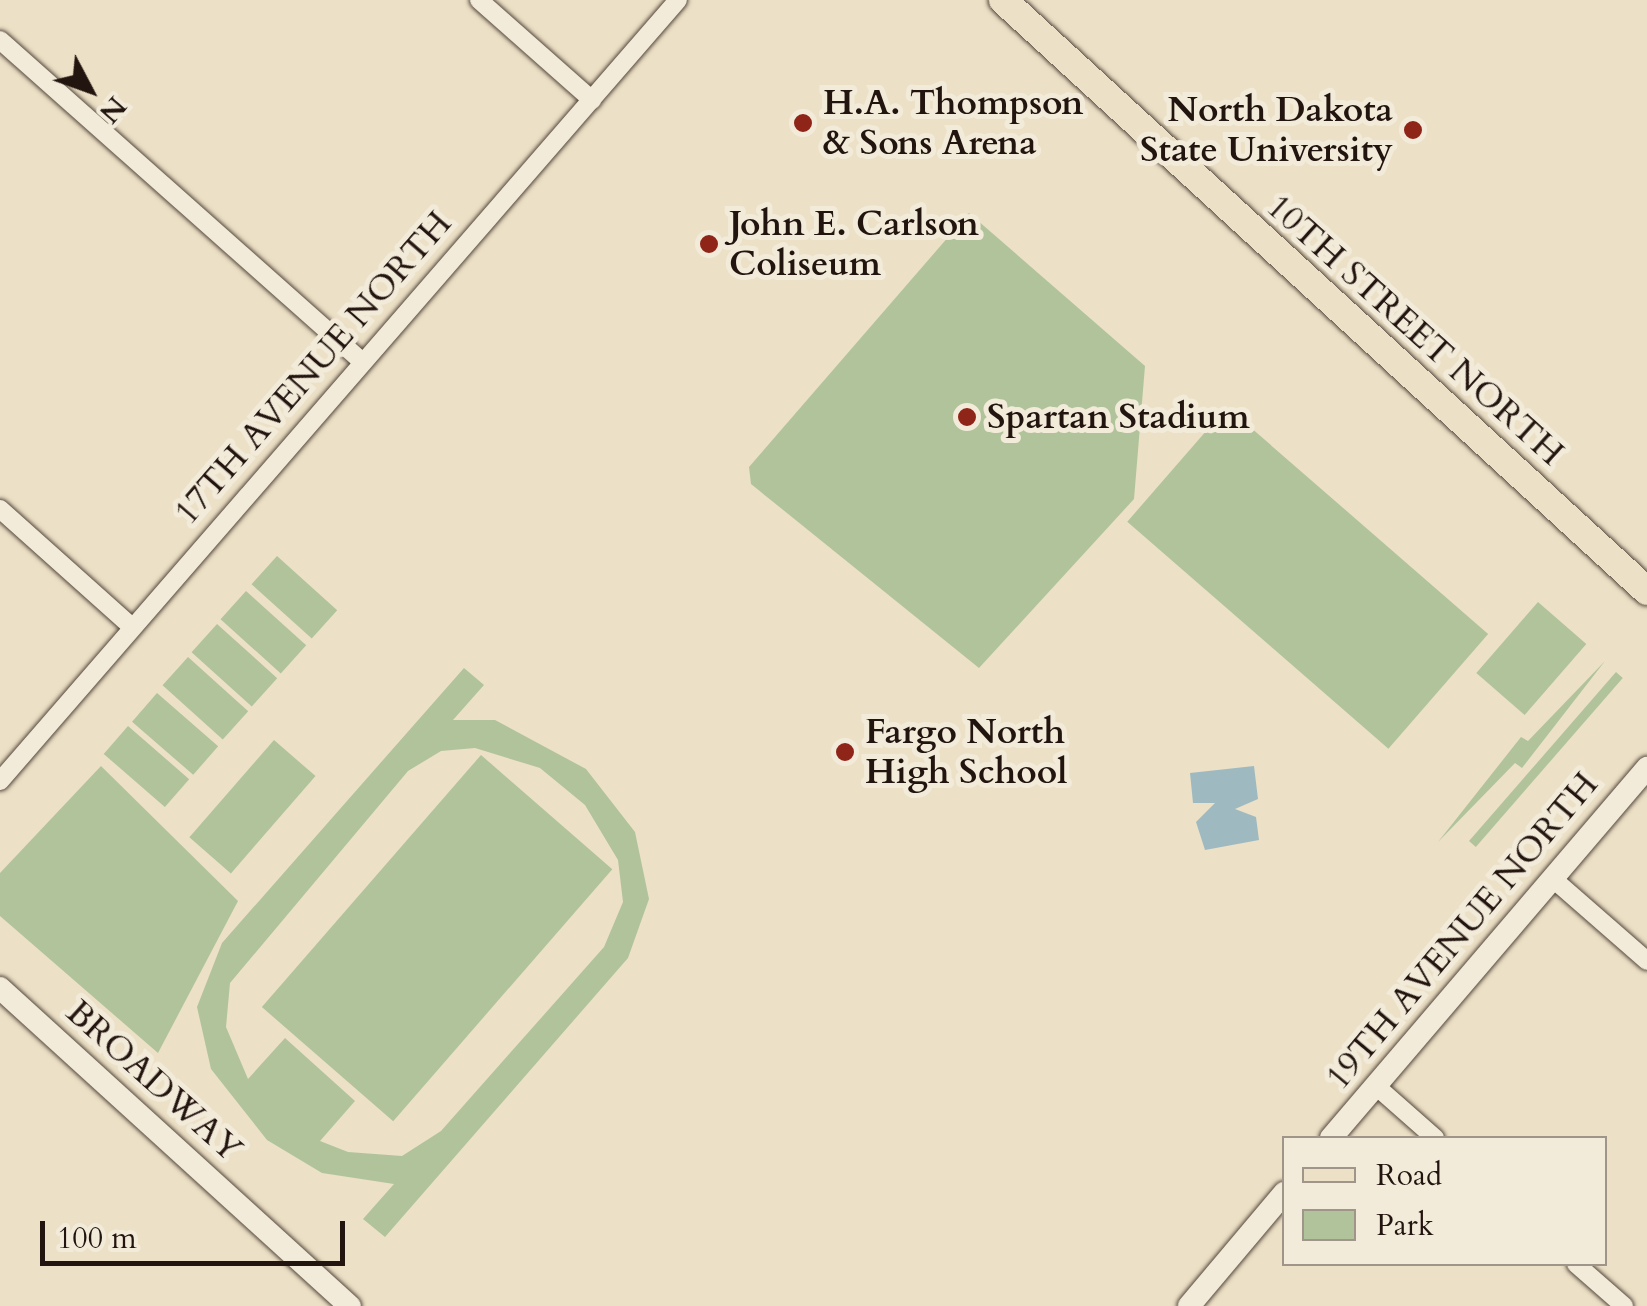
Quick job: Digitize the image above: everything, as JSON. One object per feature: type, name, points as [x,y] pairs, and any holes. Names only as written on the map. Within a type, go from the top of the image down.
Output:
[{"type":"main road","name":"10TH STREET NORTH","points":[[1003,0],[1647,591]]},
{"type":"street","points":[[478,0],[592,100]]},
{"type":"street","name":"17TH AVENUE NORTH","points":[[0,780],[678,0]]},
{"type":"street","points":[[0,40],[361,361]]},
{"type":"street","points":[[0,508],[132,627]]},
{"type":"street","name":"19TH AVENUE NORTH","points":[[1333,1136],[1647,768]]},
{"type":"street","points":[[1552,878],[1647,961]]},
{"type":"street","name":"BROADWAY","points":[[0,988],[350,1306]]},
{"type":"street","points":[[1376,1086],[1433,1136]]},
{"type":"street","points":[[1196,1303],[1282,1196]]},
{"type":"street","points":[[1578,1266],[1624,1306]]},
{"type":"green space","name":"Spartan Stadium","points":[[969,213],[1145,366],[1134,499],[979,668],[751,484],[749,467]]},
{"type":"green space","points":[[1227,407],[1488,634],[1388,749],[1127,522]]},
{"type":"green space","points":[[277,556],[337,610],[312,638],[252,584]]},
{"type":"green space","points":[[246,591],[306,645],[281,673],[221,619]]},
{"type":"green space","points":[[1538,602],[1586,644],[1525,715],[1476,673]]},
{"type":"green space","points":[[217,624],[277,678],[252,706],[192,652]]},
{"type":"green space","points":[[188,657],[248,711],[223,739],[163,685]]},
{"type":"green space","points":[[1605,661],[1522,768],[1515,763],[1438,842],[1521,737],[1528,741]]},
{"type":"green space","points":[[464,668],[484,685],[453,720],[495,720],[586,769],[635,832],[649,899],[628,958],[385,1237],[363,1219],[394,1184],[322,1173],[267,1140],[211,1069],[197,1007],[222,943]],"holes":[[[475,748],[540,768],[585,805],[618,860],[623,902],[604,947],[441,1131],[402,1156],[348,1152],[320,1141],[355,1101],[285,1038],[248,1079],[226,1027],[230,983],[408,771],[441,751]]]},
{"type":"green space","points":[[1616,672],[1623,678],[1476,847],[1469,841]]},
{"type":"green space","points":[[157,693],[218,746],[193,775],[132,722]]},
{"type":"green space","points":[[128,726],[189,779],[165,807],[104,754]]},
{"type":"green space","points":[[274,740],[316,776],[231,873],[189,837]]},
{"type":"green space","points":[[481,755],[612,869],[393,1121],[262,1007]]},
{"type":"green space","points":[[101,766],[238,901],[158,1053],[0,916],[0,873]]},
{"type":"water","points":[[1254,766],[1258,799],[1235,809],[1256,817],[1259,840],[1205,850],[1196,822],[1215,803],[1193,803],[1190,773]]},
{"type":"place","name":"H.A. Thompson & Sons Arena","points":[[803,123]]},
{"type":"place","name":"North Dakota State University","points":[[1413,130]]},
{"type":"place","name":"John E. Carlson Coliseum","points":[[709,244]]},
{"type":"place","name":"Spartan Stadium","points":[[967,417]]},
{"type":"place","name":"Fargo North High School","points":[[845,752]]}]
